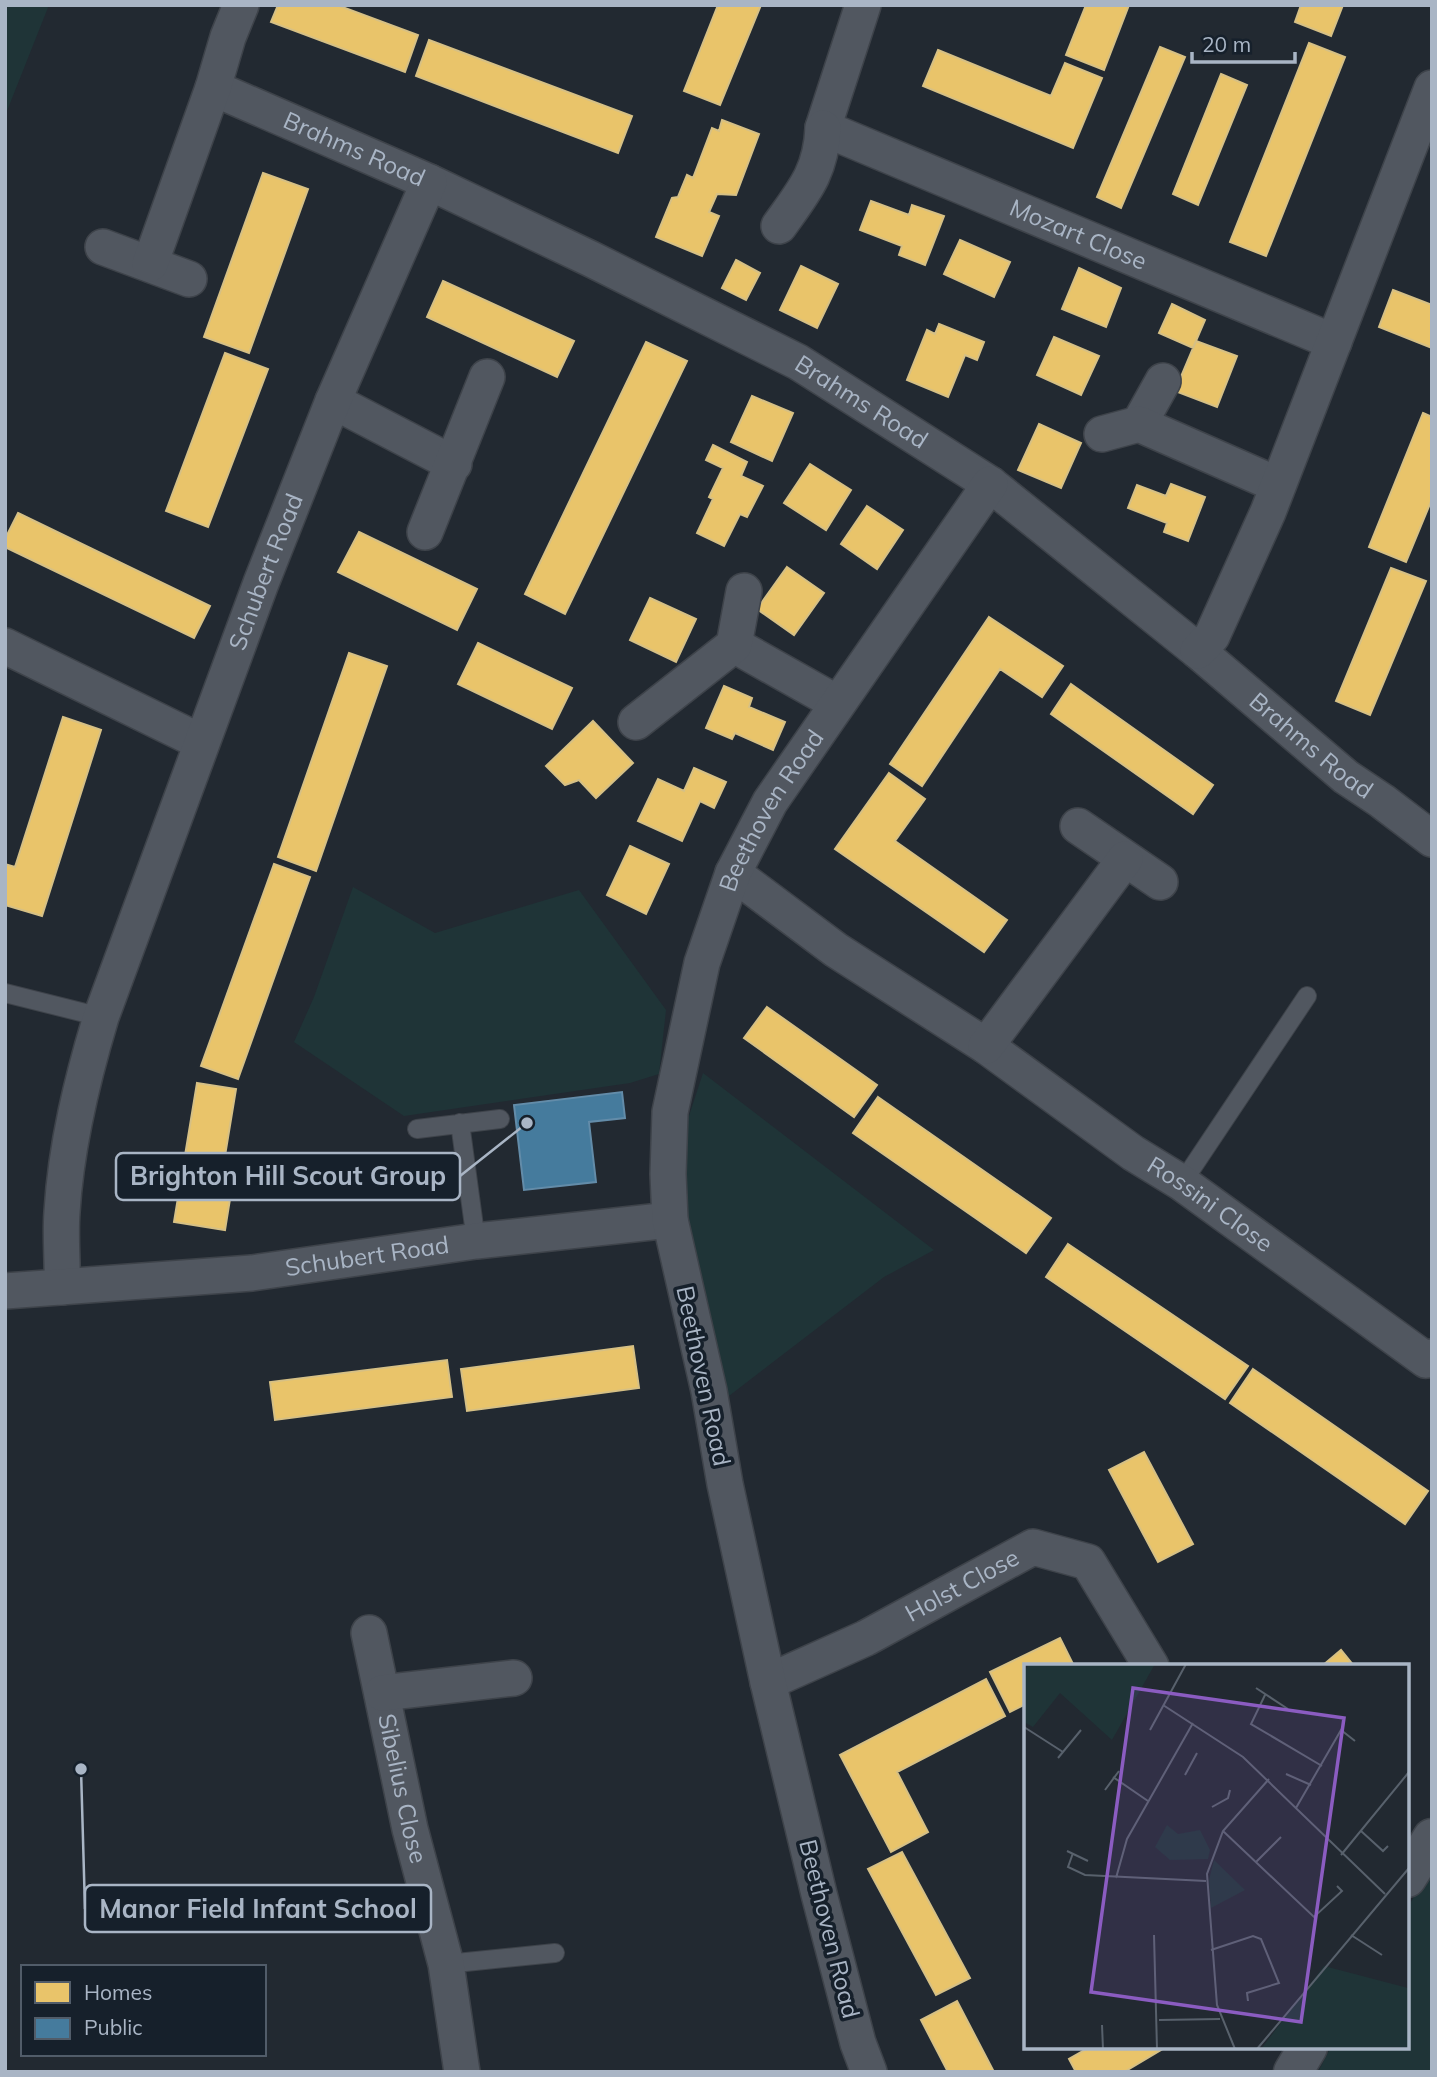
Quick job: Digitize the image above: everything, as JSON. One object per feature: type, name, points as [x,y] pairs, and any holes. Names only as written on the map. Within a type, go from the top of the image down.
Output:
[{"type":"street","points":[[150,264],[241,5]]},
{"type":"street","points":[[779,226],[808,186],[822,151],[823,128],[863,5]]},
{"type":"street","name":"Brahms Road","points":[[213,88],[429,181],[798,362],[990,484],[1198,651],[1346,777],[1432,838]]},
{"type":"street","points":[[1198,651],[1212,635],[1268,512],[1432,88]]},
{"type":"street","name":"Mozart Close","points":[[823,128],[1334,342]]},
{"type":"street","name":"Schubert Road","points":[[62,1287],[62,1213],[68,1157],[81,1084],[101,1017],[261,583],[333,401],[429,181]]},
{"type":"street","points":[[103,247],[189,279]]},
{"type":"street","points":[[425,531],[487,377]]},
{"type":"street","points":[[1139,424],[1163,381]]},
{"type":"street","points":[[333,401],[454,464]]},
{"type":"street","points":[[1102,434],[1139,424],[1278,485]]},
{"type":"street","name":"Beethoven Road","points":[[869,2072],[858,2043],[819,1894],[768,1682],[725,1484],[709,1391],[670,1220],[668,1174],[671,1100],[702,963],[733,873],[770,802],[990,484]]},
{"type":"street","points":[[636,722],[734,645],[744,591]]},
{"type":"street","name":"Beethoven Road","points":[[734,645],[837,703]]},
{"type":"street","points":[[5,646],[201,743]]},
{"type":"street","points":[[1078,826],[1160,882]]},
{"type":"street","points":[[986,1046],[1125,859]]},
{"type":"street","name":"Rossini Close","points":[[733,873],[836,950],[986,1046],[1133,1153],[1182,1183],[1426,1360],[1432,1357]]},
{"type":"street","name":"Schubert Road","points":[[5,1291],[252,1273],[476,1241],[670,1220]]},
{"type":"street","name":"Holst Close","points":[[768,1682],[866,1638],[1033,1547],[1088,1562],[1150,1664]]},
{"type":"street","name":"Sibelius Close","points":[[369,1633],[410,1829],[446,1964],[462,2072]]},
{"type":"street","name":"Sibelius Close","points":[[382,1693],[514,1678]]},
{"type":"street","points":[[1409,1875],[1432,1838]]},
{"type":"street","points":[[1293,2072],[1307,2049]]},
{"type":"lane","points":[[5,993],[101,1017]]},
{"type":"lane","points":[[1182,1183],[1307,996]]},
{"type":"lane","points":[[417,1129],[500,1119]]},
{"type":"lane","points":[[460,1124],[476,1241]]},
{"type":"lane","points":[[446,1964],[555,1954]]},
{"type":"green space","points":[[5,5],[49,5],[5,116]]},
{"type":"green space","points":[[353,887],[435,933],[579,890],[666,1010],[659,1074],[630,1083],[404,1116],[294,1042],[314,997]]},
{"type":"green space","points":[[703,1073],[934,1250],[884,1277],[725,1399],[685,1216],[687,1122]]},
{"type":"green space","points":[[1432,1865],[1432,2072],[1318,2072],[1330,2049],[1409,2049],[1409,1905]]},
{"type":"building: Homes","points":[[278,5],[337,5],[418,35],[405,72],[271,22]]},
{"type":"building: Homes","points":[[718,5],[761,5],[720,105],[684,91]]},
{"type":"building: Homes","points":[[1086,5],[1129,5],[1104,70],[1066,55]]},
{"type":"building: Homes","points":[[1301,5],[1343,5],[1331,36],[1295,22]]},
{"type":"building: Homes","points":[[429,40],[632,116],[618,153],[416,76]]},
{"type":"building: Homes","points":[[1309,43],[1345,57],[1266,256],[1230,242]]},
{"type":"building: Homes","points":[[1160,47],[1185,57],[1121,208],[1097,197]]},
{"type":"building: Homes","points":[[938,50],[1051,96],[1065,63],[1102,78],[1073,148],[923,86]]},
{"type":"building: Homes","points":[[1221,74],[1247,85],[1198,205],[1173,194]]},
{"type":"building: Homes","points":[[722,120],[759,134],[736,195],[717,194],[709,212],[719,216],[702,256],[656,237],[672,198],[678,197],[687,175],[693,178],[712,128],[719,131]]},
{"type":"building: Homes","points":[[263,173],[308,189],[249,353],[204,337]]},
{"type":"building: Homes","points":[[871,201],[909,215],[912,205],[944,216],[925,265],[899,255],[902,246],[860,230]]},
{"type":"building: Homes","points":[[960,240],[1010,262],[994,297],[944,274]]},
{"type":"building: Homes","points":[[736,260],[760,273],[746,300],[722,288]]},
{"type":"building: Homes","points":[[801,266],[838,284],[817,328],[780,310]]},
{"type":"building: Homes","points":[[1079,268],[1121,288],[1106,327],[1062,309]]},
{"type":"building: Homes","points":[[443,281],[574,341],[557,377],[427,317]]},
{"type":"building: Homes","points":[[1393,290],[1432,305],[1432,348],[1379,327]]},
{"type":"building: Homes","points":[[1172,304],[1205,320],[1193,348],[1159,333]]},
{"type":"building: Homes","points":[[939,324],[984,342],[977,360],[965,355],[948,397],[907,380],[927,330],[935,334]]},
{"type":"building: Homes","points":[[1054,337],[1099,356],[1081,395],[1037,375]]},
{"type":"building: Homes","points":[[1196,341],[1237,356],[1217,407],[1175,391]]},
{"type":"building: Homes","points":[[646,342],[687,361],[565,614],[525,594]]},
{"type":"building: Homes","points":[[225,353],[268,369],[208,527],[166,511]]},
{"type":"building: Homes","points":[[752,396],[793,413],[772,461],[731,442]]},
{"type":"building: Homes","points":[[1423,413],[1432,417],[1432,499],[1406,562],[1369,547]]},
{"type":"building: Homes","points":[[1039,424],[1081,443],[1061,488],[1018,470]]},
{"type":"building: Homes","points":[[713,445],[747,462],[741,476],[763,486],[747,517],[740,514],[724,546],[697,533],[713,499],[709,497],[723,468],[706,460]]},
{"type":"building: Homes","points":[[810,464],[851,490],[826,530],[784,503]]},
{"type":"building: Homes","points":[[1171,484],[1205,497],[1188,541],[1164,532],[1167,523],[1128,508],[1137,485],[1166,496]]},
{"type":"building: Homes","points":[[867,506],[903,530],[877,569],[841,544]]},
{"type":"building: Homes","points":[[18,513],[210,606],[194,638],[5,547],[5,539]]},
{"type":"building: Homes","points":[[359,532],[477,589],[457,630],[338,572]]},
{"type":"building: Homes","points":[[787,567],[824,593],[794,635],[757,609]]},
{"type":"building: Homes","points":[[1391,568],[1426,581],[1370,715],[1336,701]]},
{"type":"building: Homes","points":[[650,598],[696,619],[676,662],[630,640]]},
{"type":"building: Homes","points":[[989,617],[1063,666],[1042,697],[1000,669],[922,786],[890,764]]},
{"type":"building: Homes","points":[[478,643],[572,688],[552,729],[458,684]]},
{"type":"building: Homes","points":[[349,653],[387,666],[316,871],[278,857]]},
{"type":"building: Homes","points":[[1071,684],[1213,785],[1193,814],[1051,714]]},
{"type":"building: Homes","points":[[724,686],[752,698],[749,707],[785,722],[773,750],[735,733],[732,739],[706,728]]},
{"type":"building: Homes","points":[[63,717],[101,730],[42,916],[5,905],[5,864],[15,867]]},
{"type":"building: Homes","points":[[593,721],[633,763],[596,798],[579,780],[565,785],[546,766]]},
{"type":"building: Homes","points":[[694,768],[726,782],[714,808],[700,801],[682,841],[638,821],[658,779],[684,791]]},
{"type":"building: Homes","points":[[889,773],[925,799],[895,841],[1007,920],[984,952],[835,849]]},
{"type":"building: Homes","points":[[630,846],[669,864],[646,914],[607,895]]},
{"type":"building: Homes","points":[[274,864],[310,877],[238,1079],[201,1066]]},
{"type":"building: Homes","points":[[767,1007],[877,1085],[854,1117],[744,1038]]},
{"type":"building: Homes","points":[[197,1083],[236,1089],[219,1192],[230,1199],[225,1230],[174,1222]]},
{"type":"building: Homes","points":[[878,1097],[1051,1218],[1026,1253],[853,1133]]},
{"type":"building: Homes","points":[[1068,1244],[1248,1366],[1225,1399],[1046,1277]]},
{"type":"building: Homes","points":[[633,1346],[639,1388],[467,1411],[461,1369]]},
{"type":"building: Homes","points":[[447,1360],[452,1397],[275,1420],[270,1382]]},
{"type":"building: Homes","points":[[1253,1369],[1428,1491],[1405,1524],[1230,1403]]},
{"type":"building: Homes","points":[[1144,1452],[1193,1544],[1158,1562],[1109,1470]]},
{"type":"building: Homes","points":[[1060,1638],[1073,1664],[1024,1664],[1024,1705],[1010,1712],[990,1672]]},
{"type":"building: Homes","points":[[1341,1650],[1352,1664],[1324,1664]]},
{"type":"building: Homes","points":[[986,1679],[1005,1716],[897,1772],[928,1832],[891,1852],[840,1755]]},
{"type":"building: Homes","points":[[902,1852],[970,1978],[936,1995],[868,1869]]},
{"type":"building: Homes","points":[[957,2001],[994,2072],[948,2072],[921,2020]]},
{"type":"building: Homes","points":[[1086,2049],[1163,2049],[1124,2072],[1076,2072],[1069,2059]]},
{"type":"building: Public","points":[[622,1092],[625,1118],[589,1122],[596,1182],[524,1190],[514,1105]]},
{"type":"place","name":"Brighton Hill Scout Group","points":[[527,1123]]},
{"type":"place","name":"Manor Field Infant School","points":[[81,1769]]}]
